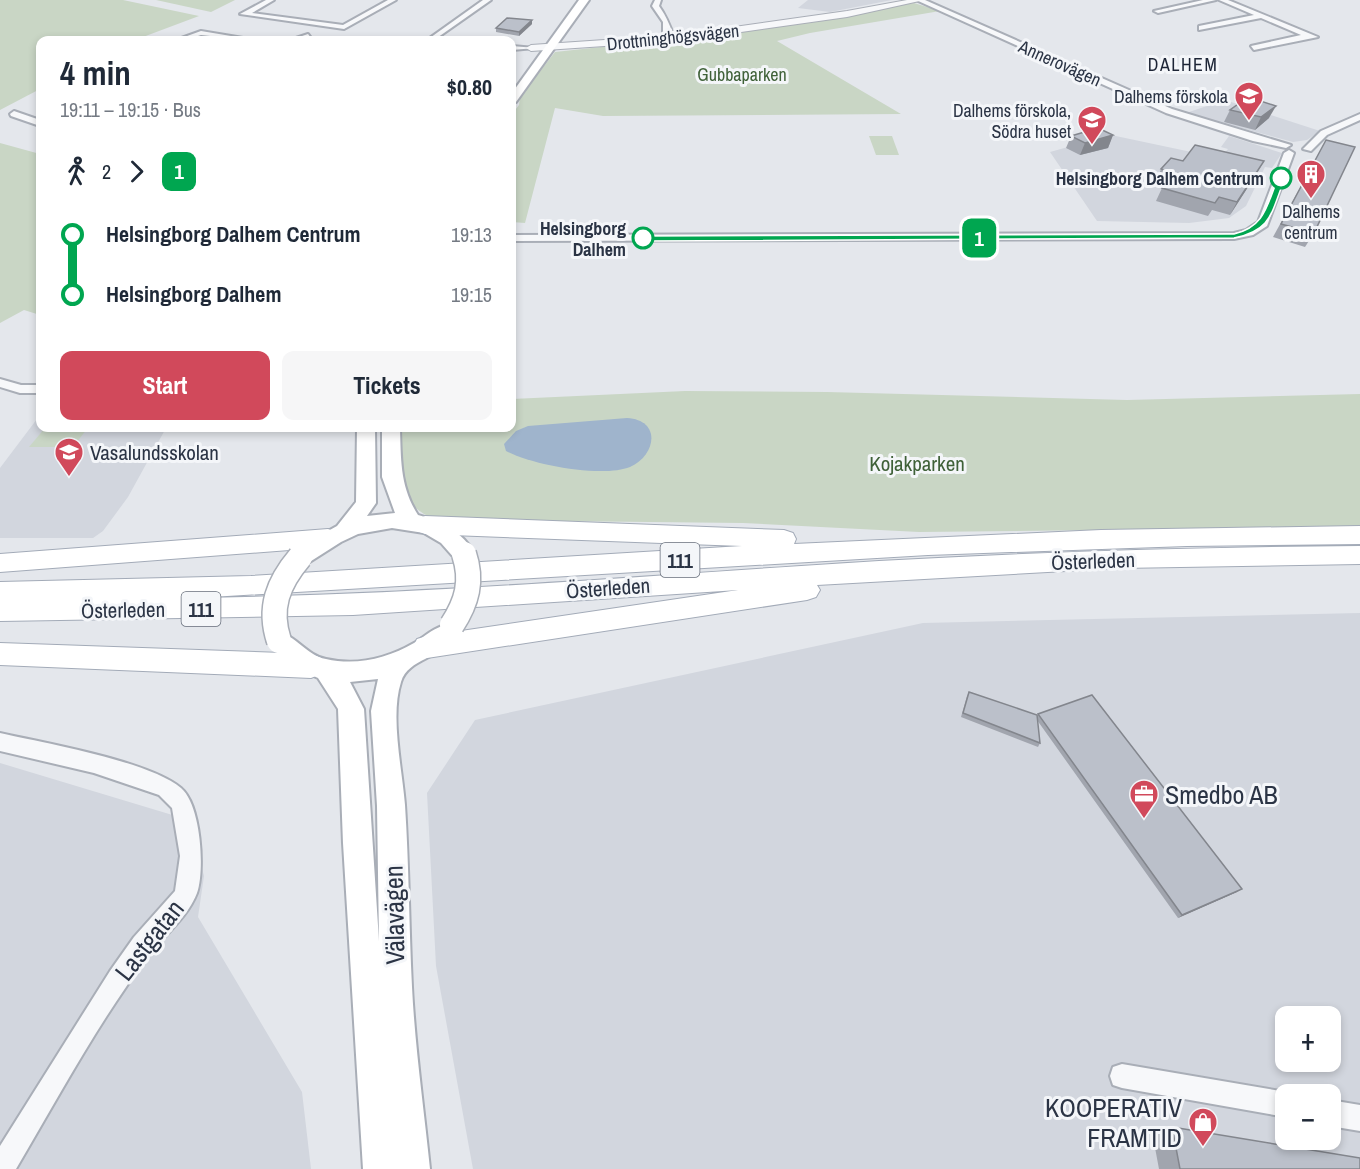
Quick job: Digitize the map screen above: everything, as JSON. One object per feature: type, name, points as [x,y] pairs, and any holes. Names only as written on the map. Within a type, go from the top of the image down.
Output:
[{"type":"main road","points":[[562,12],[572,0]]},
{"type":"main road","points":[[516,94],[584,0]]},
{"type":"main road","points":[[523,61],[535,43]]},
{"type":"main road","points":[[319,669],[287,652],[279,641],[273,628],[274,599],[279,584],[300,557],[336,534],[366,503],[366,432]]},
{"type":"main road","points":[[392,432],[392,484],[397,500],[418,524],[449,537],[464,554],[469,567],[468,596],[452,626],[428,648]]},
{"type":"main road","points":[[0,563],[336,534],[379,522],[769,539],[986,553]]},
{"type":"main road","name":"Österleden","points":[[0,592],[230,586],[1360,535]]},
{"type":"main road","points":[[0,654],[362,672],[397,663],[428,648],[986,553]]},
{"type":"main road","name":"Österleden","points":[[0,611],[196,609],[402,602],[986,553],[1360,555]]},
{"type":"main road","name":"Välavägen","points":[[397,663],[388,683],[384,711],[391,806],[396,990],[412,1169]]},
{"type":"main road","name":"Välavägen","points":[[319,669],[346,696],[351,709],[357,843],[381,1169]]},
{"type":"street","points":[[272,0],[244,14],[343,27],[393,0]]},
{"type":"street","points":[[436,36],[488,0]]},
{"type":"street","points":[[658,0],[655,6],[668,22],[667,33],[672,38]]},
{"type":"street","name":"Drottninghögsvägen","points":[[814,19],[900,0]]},
{"type":"street","name":"Drottninghögsvägen","points":[[535,43],[549,47],[672,38],[814,19],[919,0]]},
{"type":"street","name":"Annerovägen","points":[[919,0],[1168,111],[1286,149]]},
{"type":"street","points":[[1158,11],[1213,0]]},
{"type":"street","points":[[1222,0],[1311,36],[1254,48]]},
{"type":"street","points":[[1202,28],[1261,16]]},
{"type":"street","points":[[188,36],[194,33],[222,36]]},
{"type":"street","points":[[516,47],[535,43]]},
{"type":"street","points":[[14,114],[36,122]]},
{"type":"street","points":[[1284,170],[1307,149],[1360,117]]},
{"type":"street","points":[[1286,149],[1297,145],[1307,149]]},
{"type":"street","points":[[1286,149],[1307,149]]},
{"type":"street","points":[[516,238],[1234,236],[1249,233],[1263,224],[1284,170],[1286,149]]},
{"type":"street","points":[[0,383],[20,389],[36,389]]},
{"type":"street","name":"Lastgatan","points":[[0,742],[115,771],[164,787],[177,796],[183,812],[191,868],[186,892],[179,906],[148,936],[130,961],[1,1169]]},
{"type":"street","points":[[1122,1076],[1275,1103]]},
{"type":"street","points":[[1341,1115],[1360,1118]]},
{"type":"shaded area","points":[[808,0],[892,0],[830,12],[798,8]]},
{"type":"shaded area","name":"Dalhems förskola","points":[[1225,100],[1320,131],[1307,140],[1293,142],[1186,113]]},
{"type":"shaded area","points":[[1111,135],[1215,157],[1222,156],[1228,149],[1221,147],[1229,136],[1282,153],[1272,168],[1265,167],[1246,206],[1229,218],[1189,223],[1097,221],[1050,152]]},
{"type":"shaded area","name":"Vasalundsskolan","points":[[36,420],[36,432],[164,432],[128,497],[103,531],[93,538],[0,538],[0,468]]},
{"type":"shaded area","points":[[1360,613],[1360,1169],[473,1169],[436,966],[427,793],[475,720],[923,623]]},
{"type":"shaded area","points":[[0,763],[189,820],[204,876],[198,917],[302,1092],[311,1169],[0,1169]]},
{"type":"green space","points":[[0,0],[123,0],[199,16],[146,36],[36,36],[36,91],[0,110]]},
{"type":"green space","points":[[156,0],[235,0],[211,12]]},
{"type":"green space","name":"Gubbaparken","points":[[914,3],[940,11],[810,33],[777,41],[901,114],[603,116],[555,108],[525,223],[516,222],[516,109],[520,97],[555,52],[766,29]]},
{"type":"green space","points":[[869,136],[892,136],[899,155],[876,155]]},
{"type":"green space","points":[[0,143],[36,153],[36,314],[24,310],[0,323]]},
{"type":"green space","name":"Kojakparken","points":[[685,391],[827,392],[1127,400],[1360,394],[1360,527],[919,532],[743,523],[457,520],[427,516],[413,506],[406,497],[399,476],[401,432],[516,432],[516,399]]},
{"type":"green space","points":[[42,432],[85,432],[73,447],[29,447]]},
{"type":"water","points":[[627,418],[638,420],[646,425],[650,431],[650,447],[639,462],[618,470],[585,470],[549,465],[506,451],[504,444],[516,431],[528,426]]},
{"type":"building","points":[[507,18],[532,20],[519,32],[496,28]]},
{"type":"building","points":[[1248,97],[1276,106],[1261,117],[1230,110]]},
{"type":"building","points":[[1098,128],[1113,135],[1085,143],[1071,136]]},
{"type":"building","name":"Dalhems centrum","points":[[1326,140],[1355,147],[1314,233],[1281,224]]},
{"type":"building","points":[[1195,145],[1264,161],[1237,202],[1219,197],[1215,203],[1162,188],[1174,173],[1161,169],[1171,158],[1183,161]]},
{"type":"building","points":[[969,692],[1037,715],[1040,743],[963,713]]},
{"type":"building","name":"Smedbo AB","points":[[1092,695],[1242,889],[1182,915],[1038,714]]},
{"type":"building","name":"KOOPERATIV FRAMTID","points":[[1172,1127],[1275,1144],[1275,1150],[1311,1150],[1360,1158],[1360,1169],[1180,1169]]},
{"type":"bus line","name":"1","points":[[643,238],[1234,236],[1254,231],[1263,224],[1281,178]]},
{"type":"place","name":"Dalhems förskola","points":[[1249,122]]},
{"type":"place","name":"Dalhems förskola, Södra huset","points":[[1092,146]]},
{"type":"place","name":"Helsingborg Dalhem Centrum","points":[[1281,178]]},
{"type":"place","name":"Dalhems centrum","points":[[1311,200]]},
{"type":"place","name":"Helsingborg Dalhem","points":[[643,238]]},
{"type":"place","name":"Vasalundsskolan","points":[[69,478]]},
{"type":"place","name":"Smedbo AB","points":[[1144,820]]},
{"type":"place","name":"KOOPERATIV FRAMTID","points":[[1203,1148]]},
{"type":"district","name":"DALHEM","points":[[1183,64]]}]
